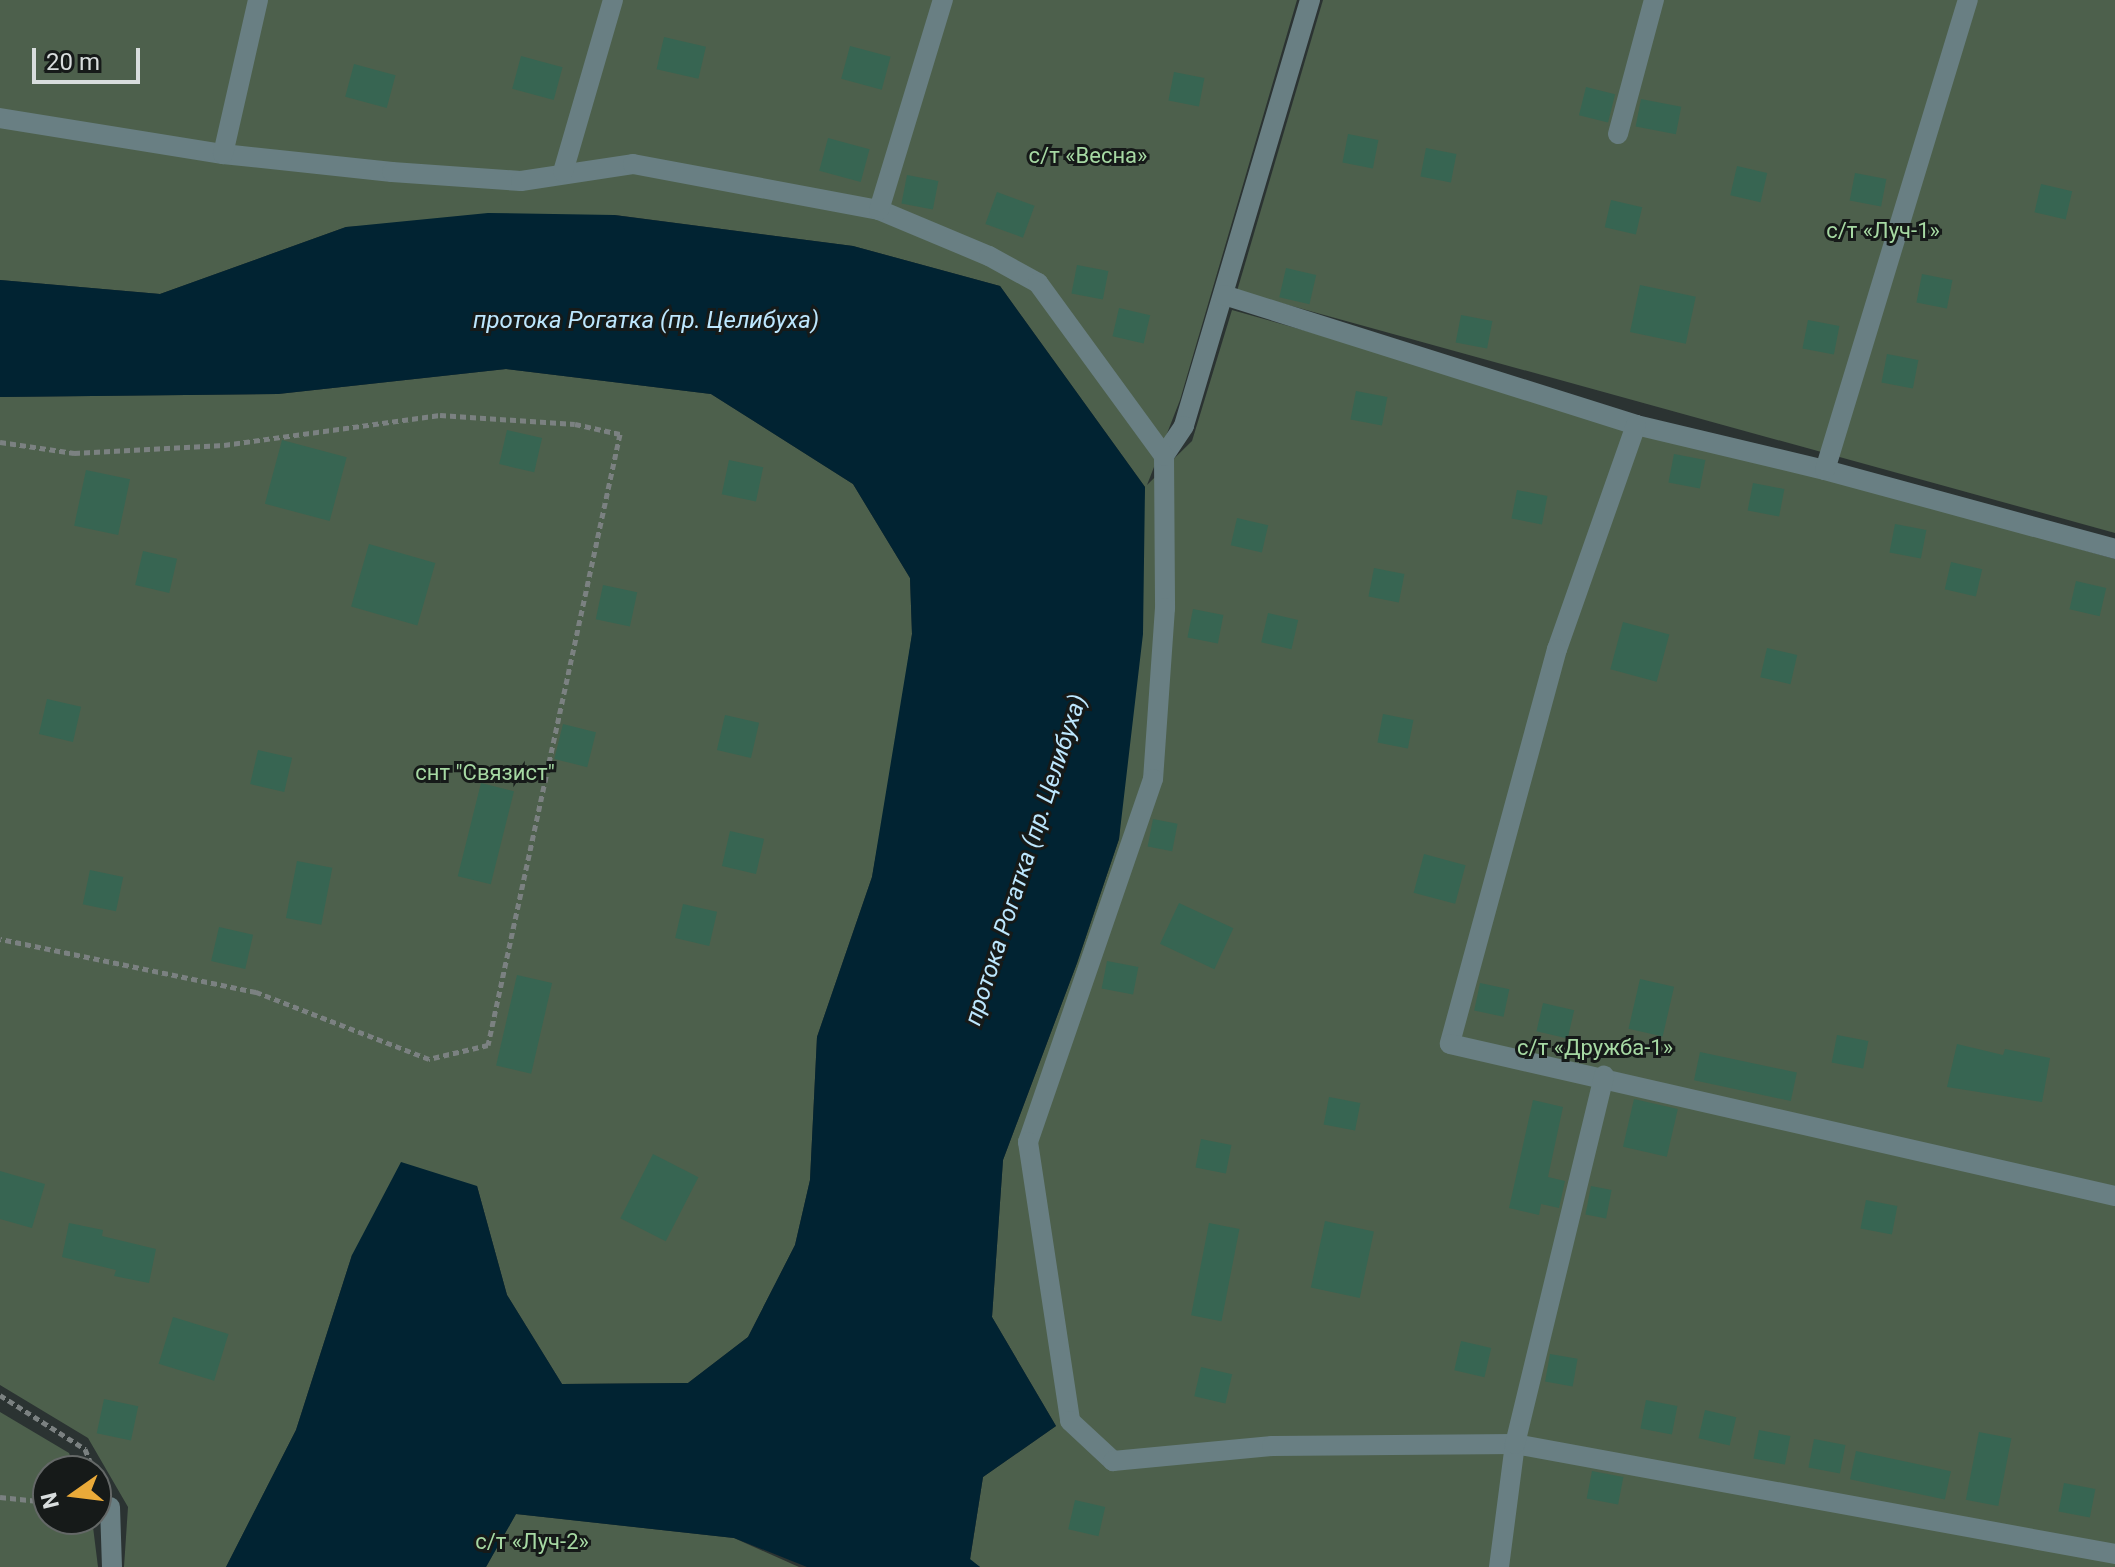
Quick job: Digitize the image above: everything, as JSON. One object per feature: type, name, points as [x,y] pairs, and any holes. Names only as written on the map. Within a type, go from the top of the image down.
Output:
[{"type":"street","points":[[223,154],[258,0]]},
{"type":"street","points":[[563,172],[613,0]]},
{"type":"street","points":[[879,210],[943,0]]},
{"type":"street","points":[[1310,0],[1184,426],[1164,456],[1165,608],[1153,779],[1028,1142],[1070,1421],[1113,1461],[1272,1446],[1515,1444],[2115,1554]]},
{"type":"street","points":[[1618,134],[1654,0]]},
{"type":"street","points":[[1825,470],[1968,0]]},
{"type":"street","points":[[0,118],[223,154],[521,181],[563,172],[633,164],[879,210],[989,256],[1038,283],[1164,456]]},
{"type":"street","points":[[1224,295],[1636,425],[1825,470],[2115,549]]},
{"type":"street","points":[[1636,425],[1557,649],[1450,1044],[1604,1076],[2115,1196]]},
{"type":"street","points":[[1499,1567],[1515,1444],[1604,1076]]},
{"type":"street","points":[[111,1535],[112,1567]]},
{"type":"path","points":[[0,442],[74,453],[209,446],[440,415],[575,424],[620,434],[488,1045],[429,1059],[256,992],[0,939]]},
{"type":"path","points":[[0,1395],[85,1449],[87,1455]]},
{"type":"path","points":[[0,1497],[32,1500]]},
{"type":"green space","name":"с/т «Дружба-1»","points":[[0,0],[1297,0],[1180,400],[1147,485],[1192,441],[1232,310],[2115,559],[2115,1567],[980,1567],[970,1560],[983,1477],[1056,1426],[992,1317],[1003,1160],[1077,963],[1119,839],[1145,487],[1000,286],[853,246],[615,215],[346,227],[160,294],[0,280]]},
{"type":"green space","name":"с/т «Луч-1»","points":[[1323,0],[2115,0],[2115,533],[1237,291]]},
{"type":"green space","name":"снт \"Связист\"","points":[[506,369],[711,394],[853,484],[910,578],[912,634],[897,740],[872,877],[817,1037],[810,1180],[795,1245],[748,1337],[688,1383],[562,1384],[507,1295],[477,1186],[352,1255],[296,1430],[226,1567],[124,1567],[128,1507],[112,1479],[112,1455],[98,1455],[88,1438],[0,1385],[0,397],[278,394]]},
{"type":"green space","points":[[0,1412],[70,1455],[32,1455],[32,1535],[94,1535],[98,1567],[0,1567]]},
{"type":"green space","name":"с/т «Луч-2»","points":[[516,1514],[734,1538],[799,1567],[486,1567]]},
{"type":"water","name":"протока Рогатка (пр. Целибуха)","points":[[488,213],[614,215],[853,246],[1000,286],[1145,487],[1143,634],[1119,839],[1077,963],[1003,1160],[992,1317],[1056,1426],[983,1477],[970,1559],[980,1567],[807,1567],[734,1538],[516,1514],[486,1567],[226,1567],[296,1430],[352,1255],[401,1162],[477,1186],[507,1295],[562,1384],[688,1383],[748,1337],[795,1245],[810,1180],[817,1037],[872,877],[912,634],[910,578],[853,484],[711,394],[506,369],[278,394],[0,397],[0,280],[160,294],[346,227]]},
{"type":"building","points":[[664,37],[706,47],[698,79],[657,69]]},
{"type":"building","points":[[850,46],[891,57],[882,90],[841,79]]},
{"type":"building","points":[[521,56],[563,67],[554,100],[512,89]]},
{"type":"building","points":[[354,64],[396,75],[387,108],[345,97]]},
{"type":"building","points":[[1174,72],[1204,78],[1199,106],[1168,100]]},
{"type":"building","points":[[1586,87],[1615,94],[1608,122],[1579,115]]},
{"type":"building","points":[[1641,99],[1681,107],[1676,134],[1636,126]]},
{"type":"building","points":[[1348,134],[1378,140],[1373,168],[1342,162]]},
{"type":"building","points":[[828,138],[870,149],[861,182],[819,171]]},
{"type":"building","points":[[1426,148],[1456,154],[1451,182],[1420,176]]},
{"type":"building","points":[[1737,166],[1767,173],[1760,202],[1730,195]]},
{"type":"building","points":[[1855,173],[1886,179],[1881,207],[1850,200]]},
{"type":"building","points":[[907,175],[938,181],[933,210],[901,203]]},
{"type":"building","points":[[2041,184],[2072,191],[2066,219],[2034,212]]},
{"type":"building","points":[[997,192],[1035,206],[1023,238],[985,224]]},
{"type":"building","points":[[1611,200],[1642,207],[1636,234],[1605,227]]},
{"type":"building","points":[[1077,265],[1108,271],[1103,300],[1071,293]]},
{"type":"building","points":[[1286,268],[1316,275],[1309,304],[1279,297]]},
{"type":"building","points":[[1922,274],[1952,280],[1947,308],[1916,302]]},
{"type":"building","points":[[1640,285],[1696,297],[1686,344],[1630,332]]},
{"type":"building","points":[[1119,308],[1150,315],[1144,343],[1112,336]]},
{"type":"building","points":[[1461,315],[1492,321],[1487,349],[1456,342]]},
{"type":"building","points":[[1808,320],[1839,326],[1834,355],[1802,348]]},
{"type":"building","points":[[1887,354],[1918,360],[1913,389],[1881,382]]},
{"type":"building","points":[[1356,391],[1387,397],[1382,426],[1350,419]]},
{"type":"building","points":[[507,430],[542,438],[534,472],[499,464]]},
{"type":"building","points":[[282,440],[347,457],[330,521],[265,504]]},
{"type":"building","points":[[1674,454],[1705,460],[1700,489],[1668,482]]},
{"type":"building","points":[[729,460],[763,467],[756,502],[722,494]]},
{"type":"building","points":[[86,470],[130,479],[118,535],[74,526]]},
{"type":"building","points":[[1753,483],[1784,489],[1779,517],[1748,510]]},
{"type":"building","points":[[1517,490],[1547,496],[1542,524],[1511,518]]},
{"type":"building","points":[[1237,518],[1268,525],[1262,552],[1231,545]]},
{"type":"building","points":[[1895,524],[1926,530],[1921,559],[1889,552]]},
{"type":"building","points":[[369,544],[435,563],[417,626],[351,606]]},
{"type":"building","points":[[143,551],[177,559],[169,593],[135,585]]},
{"type":"building","points":[[1951,562],[1982,569],[1976,596],[1945,589]]},
{"type":"building","points":[[1374,568],[1404,574],[1399,602],[1368,596]]},
{"type":"building","points":[[2076,581],[2106,588],[2100,616],[2069,609]]},
{"type":"building","points":[[603,585],[637,592],[630,627],[596,619]]},
{"type":"building","points":[[1193,609],[1223,615],[1218,643],[1187,637]]},
{"type":"building","points":[[1268,613],[1298,620],[1291,649],[1261,642]]},
{"type":"building","points":[[1623,622],[1669,634],[1657,682],[1610,669]]},
{"type":"building","points":[[1767,648],[1797,655],[1790,684],[1760,677]]},
{"type":"building","points":[[47,699],[81,707],[73,742],[39,734]]},
{"type":"building","points":[[1383,714],[1413,720],[1408,748],[1377,742]]},
{"type":"building","points":[[725,715],[759,723],[751,758],[717,750]]},
{"type":"building","points":[[563,724],[596,732],[587,767],[554,759]]},
{"type":"building","points":[[258,750],[292,758],[284,792],[250,784]]},
{"type":"building","points":[[481,783],[514,791],[491,884],[458,876]]},
{"type":"building","points":[[1153,819],[1178,824],[1172,851],[1148,846]]},
{"type":"building","points":[[730,831],[764,839],[756,874],[722,866]]},
{"type":"building","points":[[1424,854],[1466,865],[1455,904],[1414,893]]},
{"type":"building","points":[[297,861],[332,868],[321,925],[286,918]]},
{"type":"building","points":[[90,870],[123,877],[116,911],[83,904]]},
{"type":"building","points":[[1179,903],[1233,928],[1214,969],[1160,944]]},
{"type":"building","points":[[683,904],[717,912],[709,946],[675,938]]},
{"type":"building","points":[[219,927],[253,935],[245,969],[211,961]]},
{"type":"building","points":[[1107,961],[1138,967],[1133,995],[1102,988]]},
{"type":"building","points":[[517,975],[552,983],[531,1074],[496,1066]]},
{"type":"building","points":[[1640,979],[1674,987],[1663,1037],[1629,1029]]},
{"type":"building","points":[[1480,983],[1509,989],[1504,1017],[1474,1010]]},
{"type":"building","points":[[1543,1003],[1574,1010],[1568,1038],[1536,1031]]},
{"type":"building","points":[[1837,1035],[1868,1041],[1863,1069],[1832,1062]]},
{"type":"building","points":[[1957,1044],[2003,1055],[2005,1049],[2050,1058],[2042,1102],[1947,1087]]},
{"type":"building","points":[[1700,1052],[1797,1073],[1791,1101],[1694,1080]]},
{"type":"building","points":[[1329,1097],[1360,1103],[1355,1131],[1324,1124]]},
{"type":"building","points":[[1634,1099],[1678,1109],[1667,1157],[1623,1147]]},
{"type":"building","points":[[1533,1100],[1563,1107],[1548,1177],[1565,1181],[1559,1208],[1541,1204],[1539,1215],[1509,1208]]},
{"type":"building","points":[[1201,1139],[1231,1145],[1226,1173],[1195,1167]]},
{"type":"building","points":[[653,1154],[698,1177],[666,1241],[620,1218]]},
{"type":"building","points":[[0,1171],[45,1184],[32,1228],[0,1219]]},
{"type":"building","points":[[1591,1186],[1612,1190],[1606,1218],[1585,1214]]},
{"type":"building","points":[[1866,1200],[1897,1206],[1892,1235],[1860,1228]]},
{"type":"building","points":[[1325,1221],[1374,1231],[1360,1298],[1311,1288]]},
{"type":"building","points":[[69,1223],[103,1230],[102,1236],[156,1249],[149,1283],[114,1276],[116,1270],[62,1257]]},
{"type":"building","points":[[1209,1223],[1239,1229],[1221,1321],[1191,1315]]},
{"type":"building","points":[[173,1317],[228,1334],[214,1381],[159,1364]]},
{"type":"building","points":[[1461,1341],[1491,1348],[1484,1377],[1454,1370]]},
{"type":"building","points":[[1550,1354],[1578,1359],[1573,1386],[1545,1382]]},
{"type":"building","points":[[1201,1367],[1232,1374],[1225,1403],[1194,1396]]},
{"type":"building","points":[[104,1399],[138,1406],[131,1441],[97,1433]]},
{"type":"building","points":[[1646,1400],[1677,1406],[1672,1435],[1640,1428]]},
{"type":"building","points":[[1705,1410],[1736,1417],[1730,1445],[1698,1438]]},
{"type":"building","points":[[1759,1430],[1790,1436],[1785,1465],[1753,1458]]},
{"type":"building","points":[[1979,1432],[2011,1438],[1998,1506],[1966,1500]]},
{"type":"building","points":[[1814,1439],[1845,1445],[1840,1474],[1808,1467]]},
{"type":"building","points":[[1856,1451],[1951,1471],[1945,1500],[1850,1479]]},
{"type":"building","points":[[1592,1471],[1623,1477],[1618,1505],[1587,1498]]},
{"type":"building","points":[[2064,1483],[2095,1489],[2090,1518],[2058,1511]]},
{"type":"building","points":[[1075,1500],[1105,1507],[1098,1536],[1068,1529]]},
{"type":"park label","name":"с/т «Весна»","points":[[1088,156]]}]
